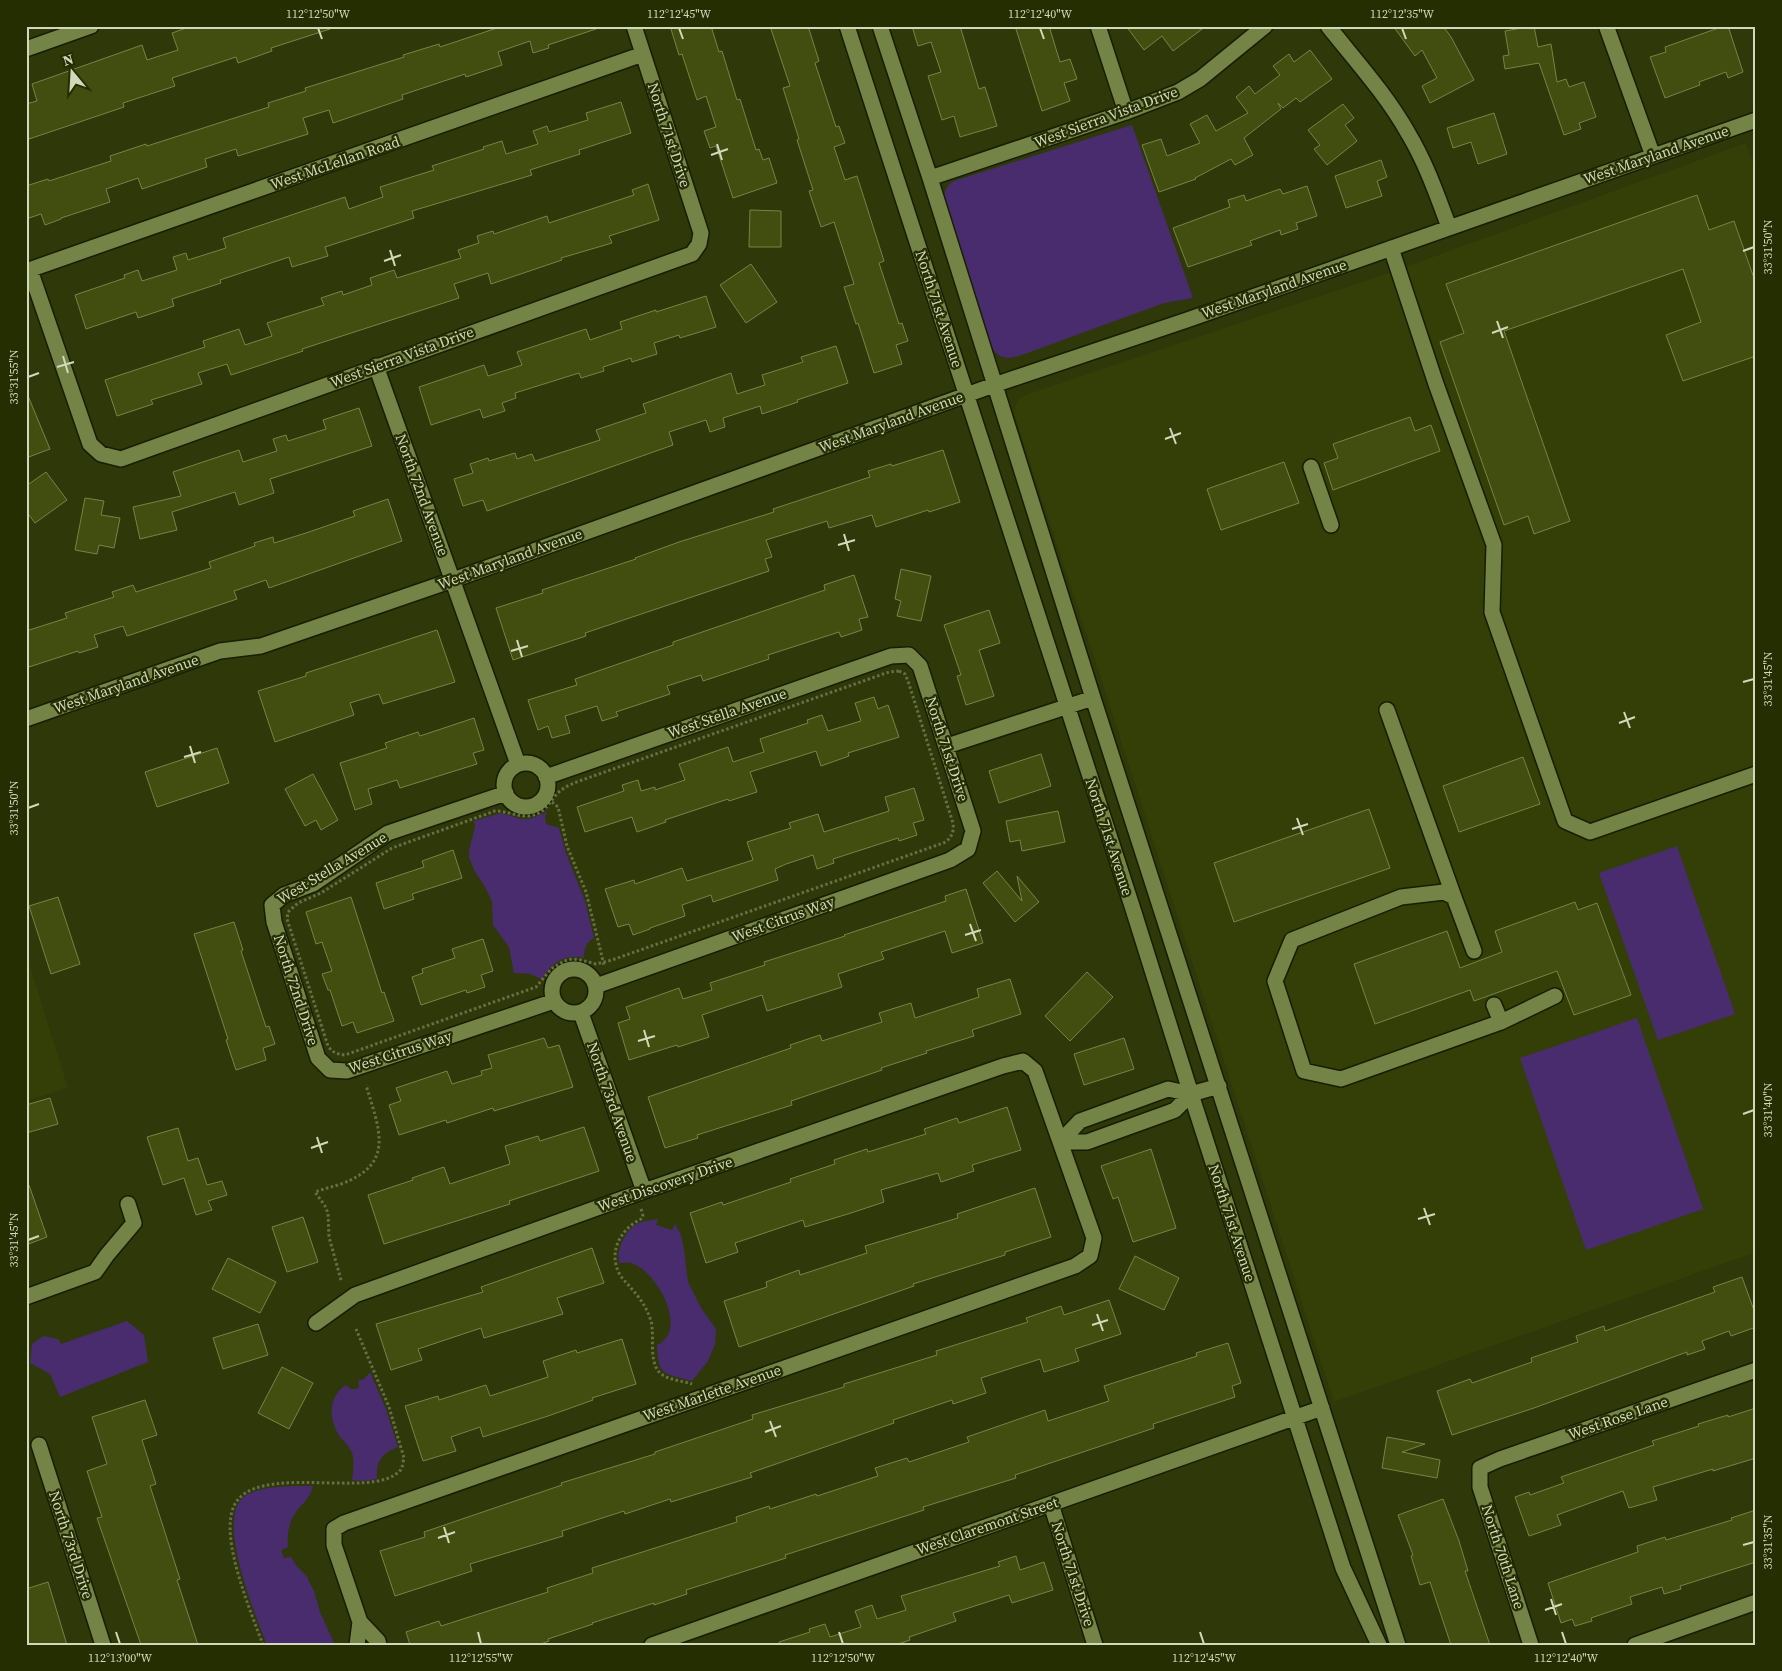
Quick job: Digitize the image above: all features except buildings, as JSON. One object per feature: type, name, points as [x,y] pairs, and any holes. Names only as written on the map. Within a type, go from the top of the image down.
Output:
[{"type":"street","points":[[26,49],[91,26]]},
{"type":"street","name":"North 71st Drive","points":[[634,26],[701,233],[699,244]]},
{"type":"street","name":"North 71st Avenue","points":[[848,26],[1343,1568],[1379,1645]]},
{"type":"street","name":"North 71st Avenue","points":[[880,26],[930,178],[1093,698],[1398,1645]]},
{"type":"street","points":[[1098,26],[1126,112]]},
{"type":"street","name":"West Sierra Vista Drive","points":[[930,178],[1126,112],[1178,92],[1200,79],[1265,26]]},
{"type":"street","points":[[1328,26],[1374,84],[1408,132],[1429,172],[1449,227]]},
{"type":"street","points":[[1608,28],[1653,156]]},
{"type":"street","name":"West McLellan Road","points":[[28,270],[643,54]]},
{"type":"street","name":"West Maryland Avenue","points":[[26,719],[220,651],[262,646],[453,580],[994,385],[1195,317],[1756,120]]},
{"type":"street","name":"West Sierra Vista Drive","points":[[28,270],[90,444],[101,454],[121,459],[692,254],[699,244]]},
{"type":"street","points":[[1391,248],[1436,384],[1494,545],[1492,612],[1565,821],[1590,832],[1756,774]]},
{"type":"street","name":"North 72nd Avenue","points":[[376,366],[518,764]]},
{"type":"street","points":[[1311,467],[1331,525]]},
{"type":"street","name":"North 71st Drive","points":[[909,654],[920,666],[973,831],[968,848]]},
{"type":"street","name":"West Stella Avenue","points":[[546,776],[891,656],[909,654]]},
{"type":"street","points":[[947,746],[1093,698]]},
{"type":"street","points":[[1387,710],[1474,951]]},
{"type":"street","points":[[525,763],[538,766],[546,776],[548,784],[543,798],[531,806],[516,804],[506,793],[504,786],[508,773],[518,764],[525,763]]},
{"type":"street","name":"West Stella Avenue","points":[[272,905],[284,895],[313,884],[388,833],[506,793]]},
{"type":"street","name":"West Citrus Way","points":[[596,986],[950,860],[968,848]]},
{"type":"street","points":[[1454,897],[1444,892],[1401,897],[1292,940],[1275,981],[1304,1071],[1341,1079],[1500,1022],[1555,996]]},
{"type":"street","name":"North 72nd Drive","points":[[272,905],[274,922],[318,1058],[330,1070]]},
{"type":"street","points":[[570,969],[584,971],[594,980],[596,986],[596,999],[593,1004],[581,1013],[562,1011],[554,1001],[552,994],[554,981],[558,976],[570,969]]},
{"type":"street","name":"West Citrus Way","points":[[330,1070],[347,1071],[554,1001]]},
{"type":"street","points":[[1494,1004],[1500,1022]]},
{"type":"street","name":"North 73rd Avenue","points":[[581,1013],[644,1191]]},
{"type":"street","name":"West Discovery Drive","points":[[316,1323],[355,1296],[644,1191],[1023,1061],[1035,1071],[1060,1142]]},
{"type":"street","points":[[1060,1142],[1080,1121],[1168,1089],[1190,1094],[1219,1086]]},
{"type":"street","points":[[1060,1142],[1087,1142],[1176,1110],[1190,1094]]},
{"type":"street","name":"West Marlette Avenue","points":[[360,1622],[334,1545],[334,1529],[344,1522],[1075,1266],[1090,1256],[1094,1238],[1060,1142]]},
{"type":"street","points":[[26,1296],[94,1272],[134,1223],[128,1204]]},
{"type":"street","name":"West Rose Lane","points":[[1480,1468],[1500,1459],[1756,1370]]},
{"type":"street","name":"West Claremont Street","points":[[652,1645],[1322,1408]]},
{"type":"street","name":"North 73rd Drive","points":[[39,1445],[103,1645]]},
{"type":"street","name":"North 70th Lane","points":[[1480,1468],[1480,1487],[1531,1645]]},
{"type":"street","name":"North 71st Drive","points":[[1051,1504],[1095,1645]]},
{"type":"street","points":[[1635,1645],[1756,1602]]},
{"type":"street","points":[[358,1645],[360,1622]]},
{"type":"street","points":[[360,1622],[378,1641],[379,1645]]},
{"type":"path","points":[[899,671],[905,674],[953,823],[954,831],[946,842],[604,963],[596,964],[572,959],[564,961],[551,969],[536,988],[346,1055],[338,1054],[328,1046],[287,920],[288,912],[400,845],[495,811],[504,811],[514,815],[534,815],[544,810],[559,792],[582,780],[889,672],[899,671]]},
{"type":"path","points":[[552,802],[558,807],[567,846],[586,892],[604,963]]},
{"type":"path","points":[[341,1280],[329,1237],[328,1213],[315,1192],[358,1176],[369,1168],[376,1159],[380,1141],[366,1085]]},
{"type":"path","points":[[641,1210],[642,1219],[628,1228],[619,1240],[616,1250],[617,1268],[620,1275],[638,1295],[648,1312],[653,1330],[654,1358],[657,1370],[669,1378],[692,1383]]},
{"type":"path","points":[[263,1645],[240,1578],[232,1543],[230,1517],[234,1505],[240,1496],[260,1487],[291,1483],[374,1483],[401,1471],[403,1465],[404,1458],[390,1407],[356,1329]]},
{"type":"shaded area","points":[[1132,125],[1193,298],[1164,303],[1019,356],[1007,358],[1000,356],[992,348],[945,202],[944,195],[947,187],[954,181]]},
{"type":"shaded area","points":[[1746,143],[1756,173],[1756,1252],[1334,1402],[1016,420],[1014,412],[1016,405],[1020,398],[1026,395],[1389,273]]},
{"type":"shaded area","points":[[547,812],[545,816],[546,824],[559,828],[566,853],[585,901],[594,938],[586,946],[584,958],[564,958],[554,964],[541,979],[531,974],[514,973],[509,947],[493,925],[492,901],[475,872],[469,857],[469,851],[475,827],[474,821],[501,813],[521,819],[530,819]]},
{"type":"shaded area","points":[[1677,846],[1735,1014],[1658,1040],[1599,873]]},
{"type":"shaded area","points":[[26,954],[68,1088],[26,1101]]},
{"type":"shaded area","points":[[1637,1018],[1703,1209],[1586,1250],[1520,1058]]},
{"type":"shaded area","points":[[658,1219],[656,1225],[672,1230],[675,1224],[681,1235],[688,1282],[701,1308],[716,1329],[715,1344],[708,1361],[692,1381],[669,1375],[664,1372],[659,1363],[657,1345],[666,1337],[670,1327],[670,1314],[659,1288],[641,1268],[631,1263],[619,1263],[621,1243],[629,1231],[640,1223]]},
{"type":"shaded area","points":[[127,1321],[144,1335],[148,1362],[60,1397],[50,1374],[30,1363],[32,1344],[43,1336],[58,1339],[61,1344]]},
{"type":"shaded area","points":[[370,1372],[386,1409],[398,1447],[387,1452],[381,1459],[377,1468],[377,1479],[352,1480],[354,1463],[352,1453],[335,1427],[332,1413],[333,1401],[340,1390],[346,1385],[351,1389],[357,1389],[359,1387],[358,1381],[364,1379]]},
{"type":"shaded area","points":[[313,1486],[308,1497],[291,1520],[288,1547],[281,1550],[284,1558],[291,1557],[307,1577],[335,1645],[267,1645],[247,1591],[235,1545],[234,1524],[237,1507],[245,1496],[252,1492],[278,1487]]}]
